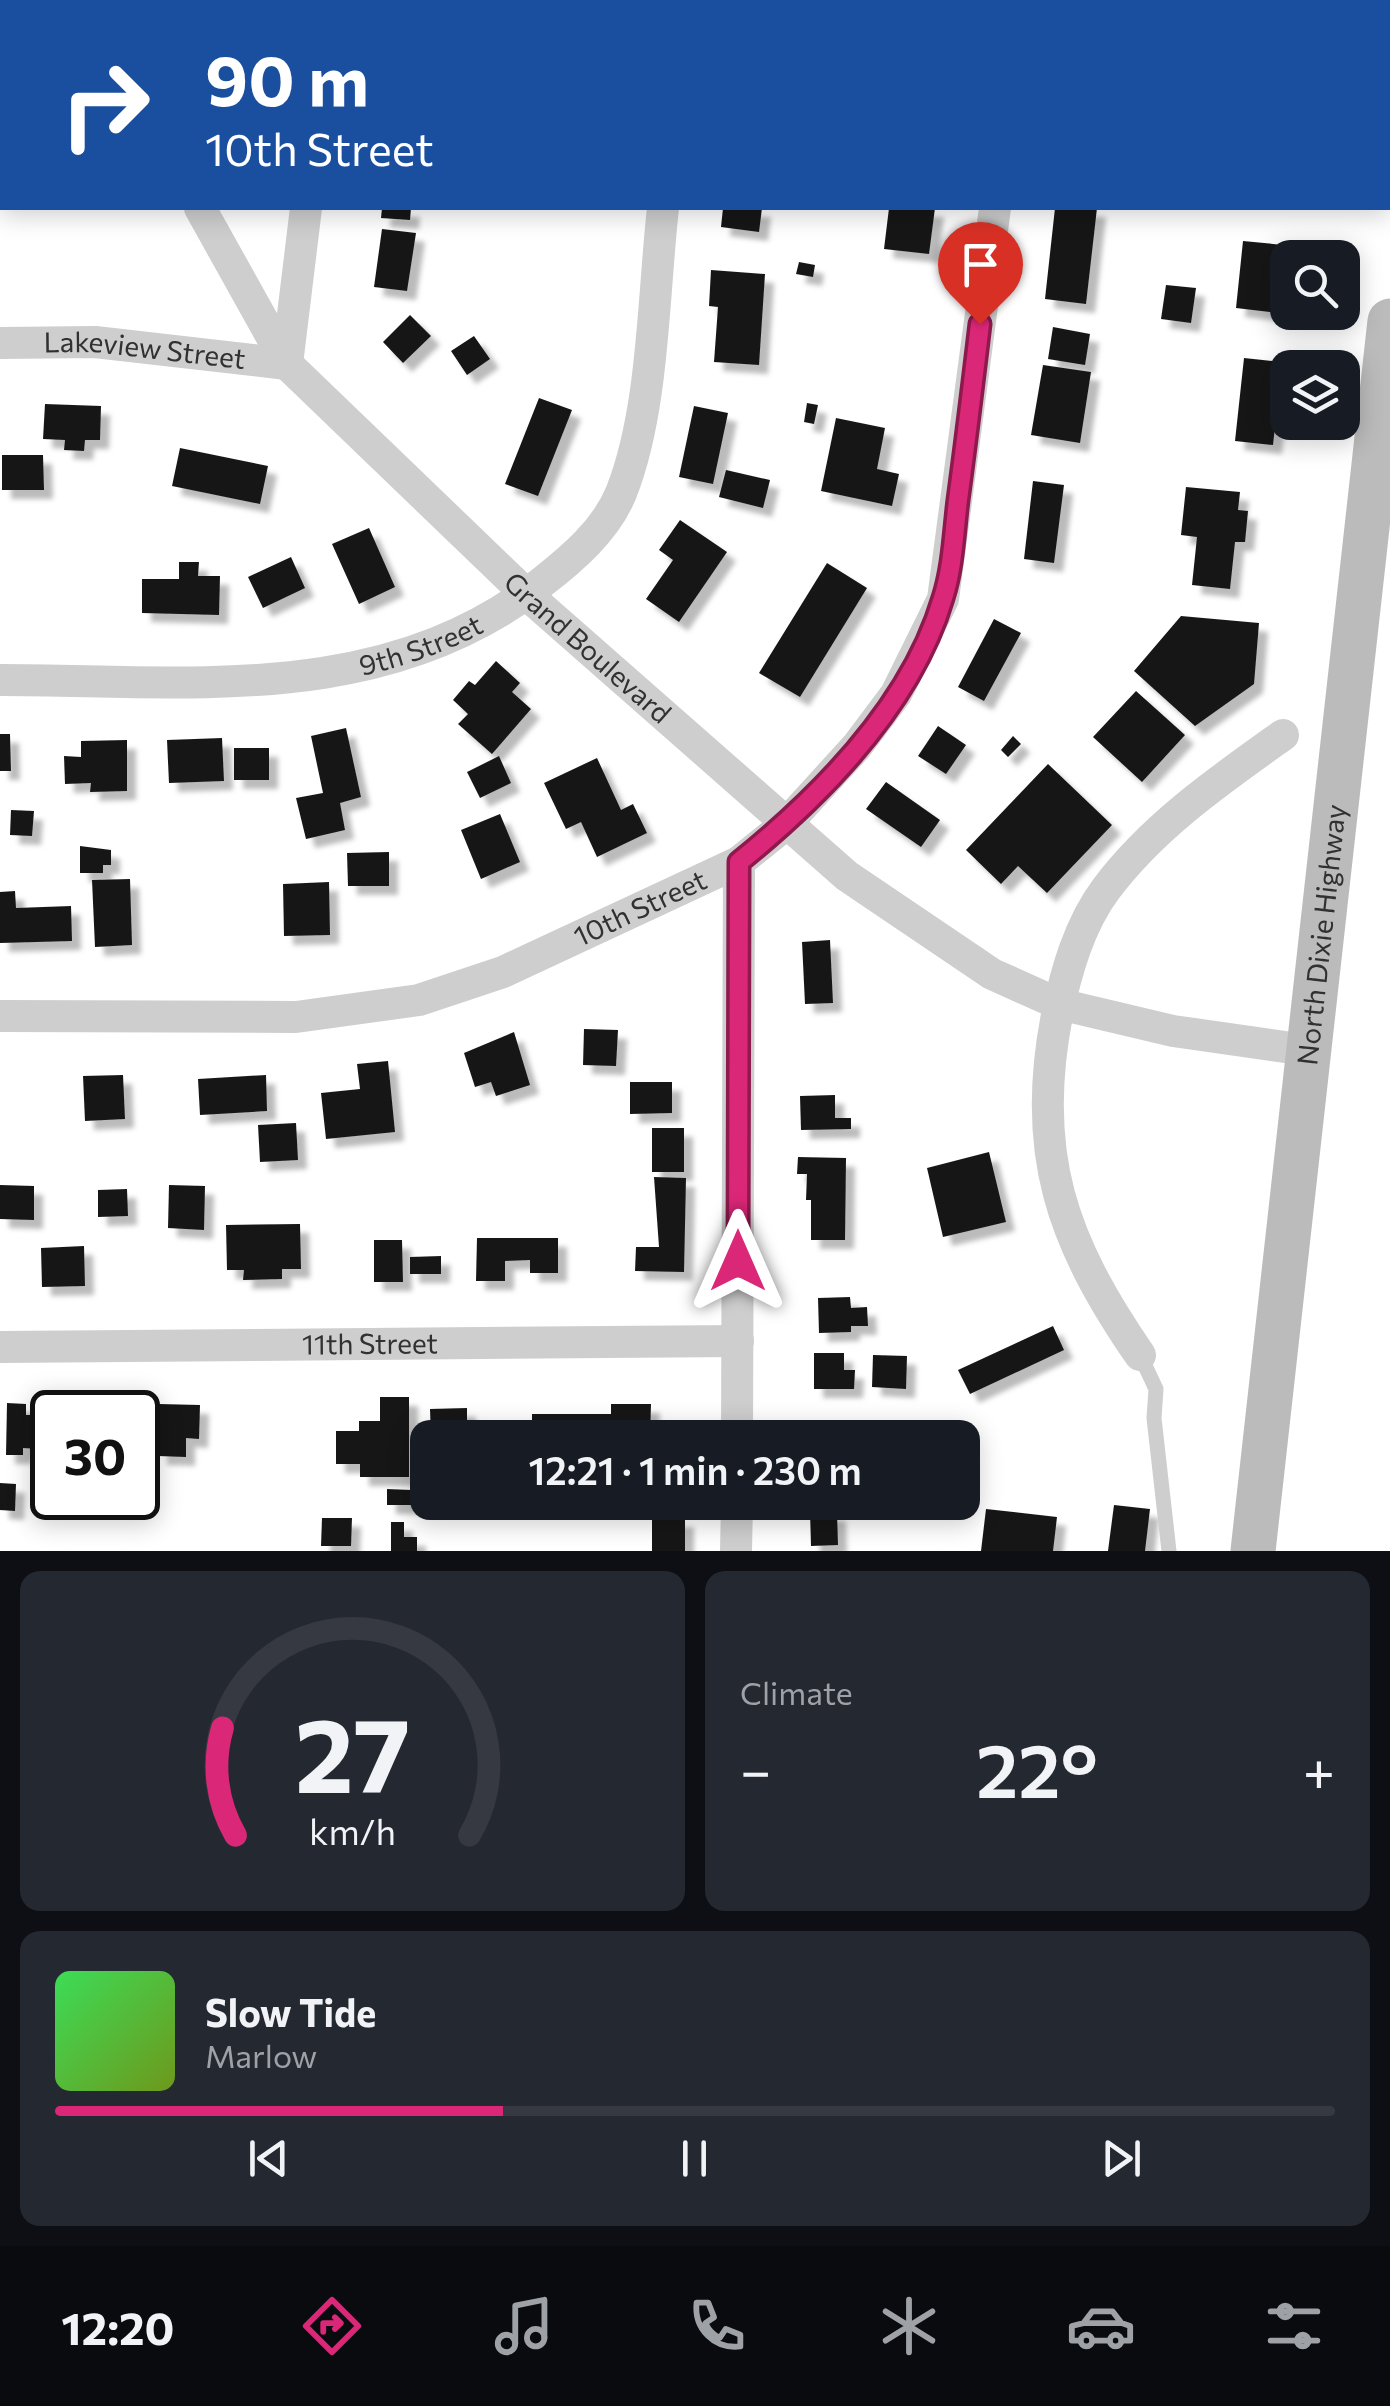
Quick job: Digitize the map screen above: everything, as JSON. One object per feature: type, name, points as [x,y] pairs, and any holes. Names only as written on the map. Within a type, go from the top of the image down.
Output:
[{"type":"street","name":"Grand Boulevard","points":[[201,210],[287,364],[526,594],[847,876],[992,974],[1059,1004],[1173,1032],[1306,1050]]},
{"type":"street","points":[[287,364],[306,210]]},
{"type":"street","name":"9th Street","points":[[0,680],[287,680],[354,671],[413,653],[526,594],[570,561],[620,494],[640,416],[663,210]]},
{"type":"street","name":"10th Street","points":[[0,1016],[296,1017],[419,1000],[503,972],[739,862],[786,824],[857,746],[896,694],[943,599],[996,210]]},
{"type":"street","name":"North Dixie Highway","points":[[1253,1551],[1390,321]]},
{"type":"street","name":"Lakeview Street","points":[[0,342],[95,342],[287,364]]},
{"type":"street","points":[[1140,1355],[1087,1272],[1066,1228],[1052,1177],[1046,1102],[1048,1062],[1059,1004],[1080,936],[1104,891],[1139,851],[1191,804],[1283,735]]},
{"type":"street","points":[[737,1420],[739,862]]},
{"type":"street","name":"11th Street","points":[[0,1347],[738,1340]]},
{"type":"street","points":[[736,1551],[737,1520]]},
{"type":"lane","points":[[1140,1355],[1156,1389],[1154,1418],[1169,1551]]},
{"type":"building","points":[[382,210],[411,210],[410,220],[381,218]]},
{"type":"building","points":[[723,210],[762,210],[759,232],[721,227]]},
{"type":"building","points":[[889,210],[935,210],[929,254],[884,249]]},
{"type":"building","points":[[1055,210],[1097,210],[1086,304],[1045,299]]},
{"type":"building","points":[[382,229],[416,233],[407,291],[374,287]]},
{"type":"building","points":[[1243,241],[1270,244],[1270,312],[1236,308]]},
{"type":"building","points":[[799,262],[815,265],[813,277],[796,274]]},
{"type":"building","points":[[711,270],[765,274],[759,365],[714,362],[718,307],[709,306]]},
{"type":"building","points":[[1166,285],[1196,288],[1191,323],[1161,319]]},
{"type":"building","points":[[410,315],[431,336],[403,363],[383,342]]},
{"type":"building","points":[[1053,327],[1090,334],[1085,365],[1048,359]]},
{"type":"building","points":[[474,336],[490,359],[467,375],[451,351]]},
{"type":"building","points":[[1244,358],[1270,361],[1273,445],[1235,441]]},
{"type":"building","points":[[1043,365],[1091,372],[1080,443],[1031,435]]},
{"type":"building","points":[[539,398],[572,410],[538,496],[505,484]]},
{"type":"building","points":[[807,403],[818,405],[814,424],[804,422]]},
{"type":"building","points":[[45,404],[101,406],[100,440],[85,440],[84,451],[64,450],[65,440],[43,439]]},
{"type":"building","points":[[694,406],[728,413],[713,484],[679,477]]},
{"type":"building","points":[[836,418],[885,428],[877,469],[899,474],[892,506],[821,491]]},
{"type":"building","points":[[180,448],[268,466],[260,504],[172,486]]},
{"type":"building","points":[[2,455],[43,455],[44,490],[2,490]]},
{"type":"building","points":[[726,470],[770,480],[763,508],[719,497]]},
{"type":"building","points":[[1033,481],[1064,485],[1054,563],[1024,559]]},
{"type":"building","points":[[1186,487],[1240,492],[1238,510],[1248,511],[1245,542],[1235,542],[1230,589],[1192,585],[1197,537],[1181,535]]},
{"type":"building","points":[[680,520],[727,552],[679,622],[646,599],[673,560],[659,550]]},
{"type":"building","points":[[369,528],[395,587],[359,604],[332,544]]},
{"type":"building","points":[[291,557],[305,588],[263,608],[248,577]]},
{"type":"building","points":[[179,562],[199,562],[198,576],[220,576],[219,615],[142,613],[142,579],[179,579]]},
{"type":"building","points":[[827,563],[867,588],[800,697],[759,673]]},
{"type":"building","points":[[1181,616],[1259,623],[1254,684],[1195,726],[1134,671]]},
{"type":"building","points":[[994,619],[1021,633],[984,701],[958,687]]},
{"type":"building","points":[[496,661],[520,683],[512,692],[531,709],[492,754],[458,724],[468,714],[453,700],[469,681],[475,685]]},
{"type":"building","points":[[1136,691],[1185,735],[1142,782],[1093,737]]},
{"type":"building","points":[[938,726],[966,745],[946,774],[918,756]]},
{"type":"building","points":[[346,728],[361,797],[340,803],[345,830],[306,839],[296,798],[323,793],[311,736]]},
{"type":"building","points":[[0,734],[10,734],[11,771],[0,771]]},
{"type":"building","points":[[1013,736],[1021,744],[1008,757],[1001,750]]},
{"type":"building","points":[[222,738],[224,781],[169,783],[167,740]]},
{"type":"building","points":[[127,740],[127,791],[90,792],[91,783],[65,784],[64,756],[81,757],[81,741]]},
{"type":"building","points":[[234,748],[269,748],[269,780],[234,780]]},
{"type":"building","points":[[499,756],[511,783],[480,798],[467,772]]},
{"type":"building","points":[[597,758],[621,810],[633,804],[647,833],[597,857],[581,822],[566,829],[544,783]]},
{"type":"building","points":[[1048,764],[1112,825],[1047,893],[1018,866],[1001,884],[966,850]]},
{"type":"building","points":[[886,782],[940,820],[921,847],[866,809]]},
{"type":"building","points":[[11,810],[34,811],[32,836],[10,835]]},
{"type":"building","points":[[500,814],[520,862],[481,879],[461,830]]},
{"type":"building","points":[[80,846],[111,850],[111,865],[103,865],[103,873],[80,873]]},
{"type":"building","points":[[389,852],[389,886],[348,886],[347,853]]},
{"type":"building","points":[[130,879],[132,945],[95,947],[92,880]]},
{"type":"building","points":[[329,882],[330,935],[284,936],[283,884]]},
{"type":"building","points":[[15,891],[16,908],[71,906],[72,941],[0,943],[0,892]]},
{"type":"building","points":[[830,940],[833,1003],[805,1004],[802,942]]},
{"type":"building","points":[[584,1029],[618,1030],[616,1066],[583,1065]]},
{"type":"building","points":[[514,1032],[530,1085],[496,1096],[491,1082],[475,1087],[464,1053]]},
{"type":"building","points":[[388,1061],[395,1132],[326,1139],[321,1093],[360,1089],[357,1064]]},
{"type":"building","points":[[123,1075],[125,1119],[85,1121],[83,1076]]},
{"type":"building","points":[[266,1075],[267,1111],[200,1115],[198,1079]]},
{"type":"building","points":[[630,1082],[672,1082],[672,1113],[630,1114]]},
{"type":"building","points":[[835,1095],[835,1118],[851,1118],[851,1129],[801,1130],[800,1096]]},
{"type":"building","points":[[296,1123],[298,1160],[260,1162],[258,1125]]},
{"type":"building","points":[[652,1128],[684,1128],[684,1172],[652,1172]]},
{"type":"building","points":[[989,1152],[1006,1222],[943,1237],[927,1168]]},
{"type":"building","points":[[798,1157],[846,1158],[845,1240],[811,1240],[807,1174],[797,1174]]},
{"type":"building","points":[[654,1177],[686,1178],[684,1272],[635,1271],[636,1247],[659,1247]]},
{"type":"building","points":[[0,1185],[34,1186],[34,1220],[0,1219]]},
{"type":"building","points":[[169,1185],[205,1186],[204,1230],[168,1228]]},
{"type":"building","points":[[127,1189],[128,1216],[98,1217],[98,1190]]},
{"type":"building","points":[[300,1224],[301,1269],[282,1269],[282,1279],[243,1280],[244,1270],[227,1270],[226,1225]]},
{"type":"building","points":[[477,1238],[558,1238],[558,1273],[530,1273],[530,1260],[505,1261],[505,1281],[476,1281]]},
{"type":"building","points":[[374,1240],[402,1240],[403,1282],[374,1282]]},
{"type":"building","points":[[84,1246],[85,1286],[42,1287],[41,1248]]},
{"type":"building","points":[[441,1256],[441,1274],[410,1274],[410,1257]]},
{"type":"building","points":[[850,1297],[851,1308],[867,1307],[868,1326],[851,1326],[851,1332],[819,1333],[818,1298]]},
{"type":"building","points":[[1053,1326],[1064,1350],[970,1394],[958,1370]]},
{"type":"building","points":[[814,1353],[844,1353],[844,1370],[855,1370],[854,1389],[814,1389]]},
{"type":"building","points":[[873,1355],[907,1356],[906,1389],[872,1387]]},
{"type":"building","points":[[380,1397],[409,1397],[409,1477],[360,1477],[360,1464],[336,1464],[336,1431],[359,1431],[359,1421],[380,1421]]},
{"type":"building","points":[[7,1403],[26,1404],[30,1448],[23,1448],[23,1455],[6,1455]]},
{"type":"building","points":[[160,1404],[200,1405],[199,1439],[186,1438],[186,1457],[160,1456]]},
{"type":"building","points":[[611,1404],[651,1404],[651,1420],[532,1420],[532,1414],[611,1414]]},
{"type":"building","points":[[467,1408],[467,1420],[430,1420],[430,1409]]},
{"type":"building","points":[[0,1483],[16,1484],[15,1511],[0,1510]]},
{"type":"building","points":[[387,1489],[410,1490],[410,1505],[387,1505]]},
{"type":"building","points":[[1114,1505],[1150,1509],[1145,1551],[1108,1551]]},
{"type":"building","points":[[986,1509],[1057,1517],[1053,1551],[981,1551]]},
{"type":"building","points":[[322,1518],[352,1518],[351,1546],[321,1546]]},
{"type":"building","points":[[652,1520],[685,1520],[685,1551],[652,1551]]},
{"type":"building","points":[[810,1520],[837,1520],[838,1545],[811,1546]]},
{"type":"building","points":[[391,1522],[404,1522],[404,1537],[417,1537],[417,1551],[391,1551]]},
{"type":"route","points":[[738,1261],[739,862],[786,824],[857,746],[896,694],[924,642],[943,599],[951,559],[980,324]]}]
